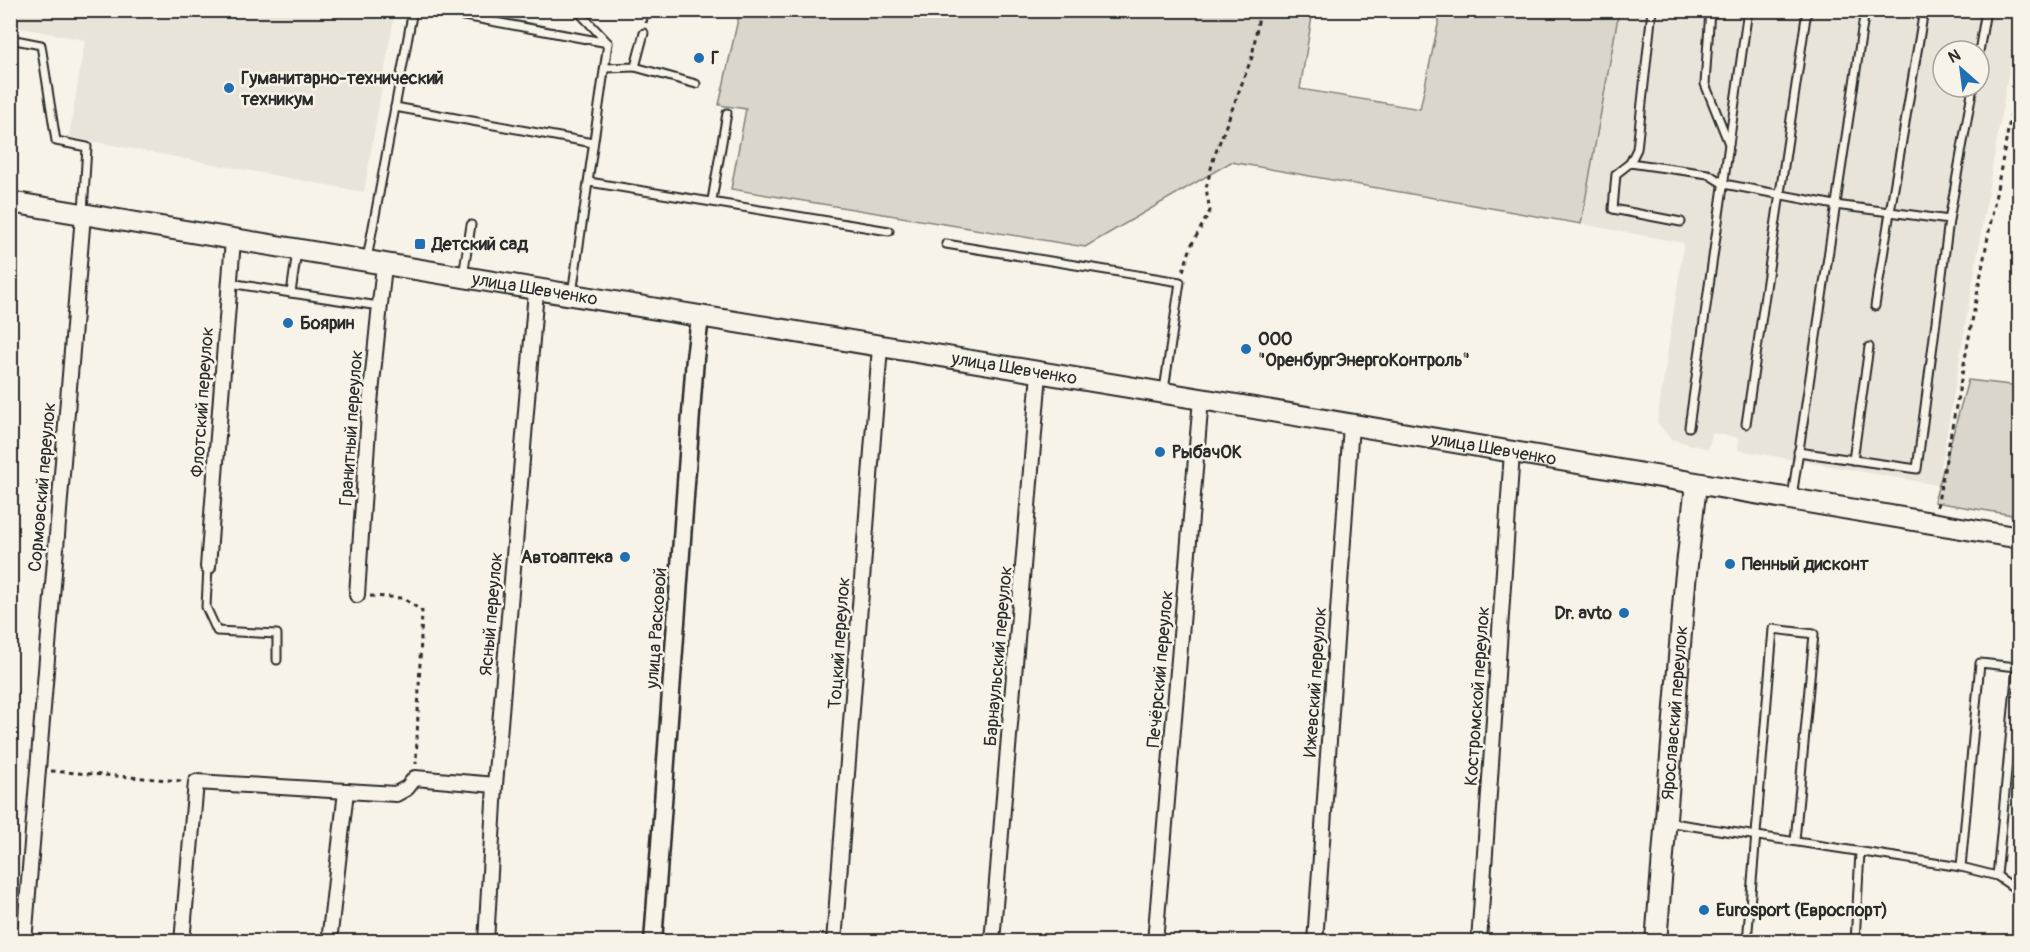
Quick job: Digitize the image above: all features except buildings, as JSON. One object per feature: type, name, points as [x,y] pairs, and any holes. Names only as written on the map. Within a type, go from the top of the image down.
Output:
[{"type":"main road","name":"улица Шевченко","points":[[10,202],[572,297],[1201,399],[2019,538]]},
{"type":"main road","name":"Ярославский переулок","points":[[1656,942],[1664,822],[1696,484]]},
{"type":"street","name":"Сормовский переулок","points":[[24,942],[83,215]]},
{"type":"street","name":"Флотский переулок","points":[[208,567],[233,240]]},
{"type":"street","name":"Гранитный переулок","points":[[357,595],[379,306],[375,264]]},
{"type":"street","name":"Ясный переулок","points":[[486,942],[495,785],[536,291]]},
{"type":"street","name":"улица Расковой","points":[[653,942],[693,382],[700,318]]},
{"type":"street","name":"Тоцкий переулок","points":[[834,942],[880,347]]},
{"type":"street","name":"Барнаульский переулок","points":[[992,942],[1039,373]]},
{"type":"street","name":"Печёрский переулок","points":[[1155,942],[1201,399]]},
{"type":"street","name":"Ижевский переулок","points":[[1315,942],[1351,425]]},
{"type":"street","name":"Костромской переулок","points":[[1479,942],[1512,452]]},
{"type":"street","points":[[182,942],[195,782],[396,794],[407,788],[415,778],[495,785]]},
{"type":"street","points":[[329,942],[346,791]]},
{"type":"lane","points":[[375,264],[395,107],[413,10]]},
{"type":"lane","points":[[432,10],[608,43]]},
{"type":"lane","points":[[577,10],[608,43]]},
{"type":"lane","points":[[1652,10],[1637,149],[1630,163],[1616,174],[1613,209],[1681,222]]},
{"type":"lane","points":[[1710,10],[1705,84],[1730,145]]},
{"type":"lane","points":[[1689,427],[1748,10]]},
{"type":"lane","points":[[1746,424],[1778,193],[1807,10]]},
{"type":"lane","points":[[1791,500],[1865,10]]},
{"type":"lane","points":[[1875,306],[1924,10]]},
{"type":"lane","points":[[1981,39],[1986,10]]},
{"type":"lane","points":[[635,67],[644,33]]},
{"type":"lane","points":[[10,39],[41,45],[56,141],[87,147],[83,215]]},
{"type":"lane","points":[[572,297],[608,43]]},
{"type":"lane","points":[[605,68],[635,67],[696,84]]},
{"type":"lane","points":[[1798,452],[1917,469],[1949,220],[1971,99]]},
{"type":"lane","points":[[395,107],[593,143]]},
{"type":"lane","points":[[712,200],[727,113]]},
{"type":"lane","points":[[1630,163],[1708,174],[1724,184],[1835,205],[1949,220]]},
{"type":"lane","points":[[588,182],[712,200],[889,231]]},
{"type":"lane","points":[[463,278],[471,225]]},
{"type":"lane","points":[[946,244],[1180,282],[1164,393]]},
{"type":"lane","points":[[291,293],[297,251]]},
{"type":"lane","points":[[230,283],[379,306]]},
{"type":"lane","points":[[1853,460],[1869,347]]},
{"type":"lane","points":[[208,567],[206,607],[217,630],[277,634],[277,660]]},
{"type":"lane","points":[[1747,942],[1773,629],[1814,634],[1795,841]]},
{"type":"lane","points":[[1961,867],[1980,663],[2017,667],[1997,876]]},
{"type":"lane","points":[[1664,822],[1961,867],[1997,876],[2019,892]]},
{"type":"lane","points":[[1855,942],[1860,852]]},
{"type":"path","points":[[1180,282],[1192,244],[1210,211],[1206,188],[1214,158],[1252,57],[1260,10]]},
{"type":"path","points":[[1934,524],[2019,67]]},
{"type":"path","points":[[357,595],[403,598],[422,611],[415,778]]},
{"type":"path","points":[[39,771],[195,782]]},
{"type":"shaded area","points":[[740,10],[1313,11],[1300,89],[1420,109],[1441,11],[1619,11],[1581,224],[1231,162],[1085,247],[731,189],[746,109],[719,105]]},
{"type":"shaded area","name":"Гуманитарно-технический техникум","points":[[10,11],[395,11],[364,192],[69,137],[85,40],[11,26]]},
{"type":"shaded area","points":[[1619,11],[2019,11],[1938,485],[1738,450],[1739,438],[1712,433],[1708,449],[1671,439],[1657,422],[1684,243],[1581,224]]},
{"type":"shaded area","points":[[1968,380],[2019,386],[2019,516],[1934,502]]},
{"type":"place","name":"Г","points":[[699,58]]},
{"type":"place","name":"Гуманитарно-технический техникум","points":[[229,88]]},
{"type":"place","name":"Детский сад","points":[[420,244]]},
{"type":"place","name":"Боярин","points":[[288,323]]},
{"type":"place","name":"ООО \"ОренбургЭнергоКонтроль\"","points":[[1246,349]]},
{"type":"place","name":"РыбачОК","points":[[1160,452]]},
{"type":"place","name":"Автоаптека","points":[[625,557]]},
{"type":"place","name":"Пенный дисконт","points":[[1730,564]]},
{"type":"place","name":"Dr. avto","points":[[1624,613]]},
{"type":"place","name":"Eurosport (Евроспорт)","points":[[1704,910]]}]
